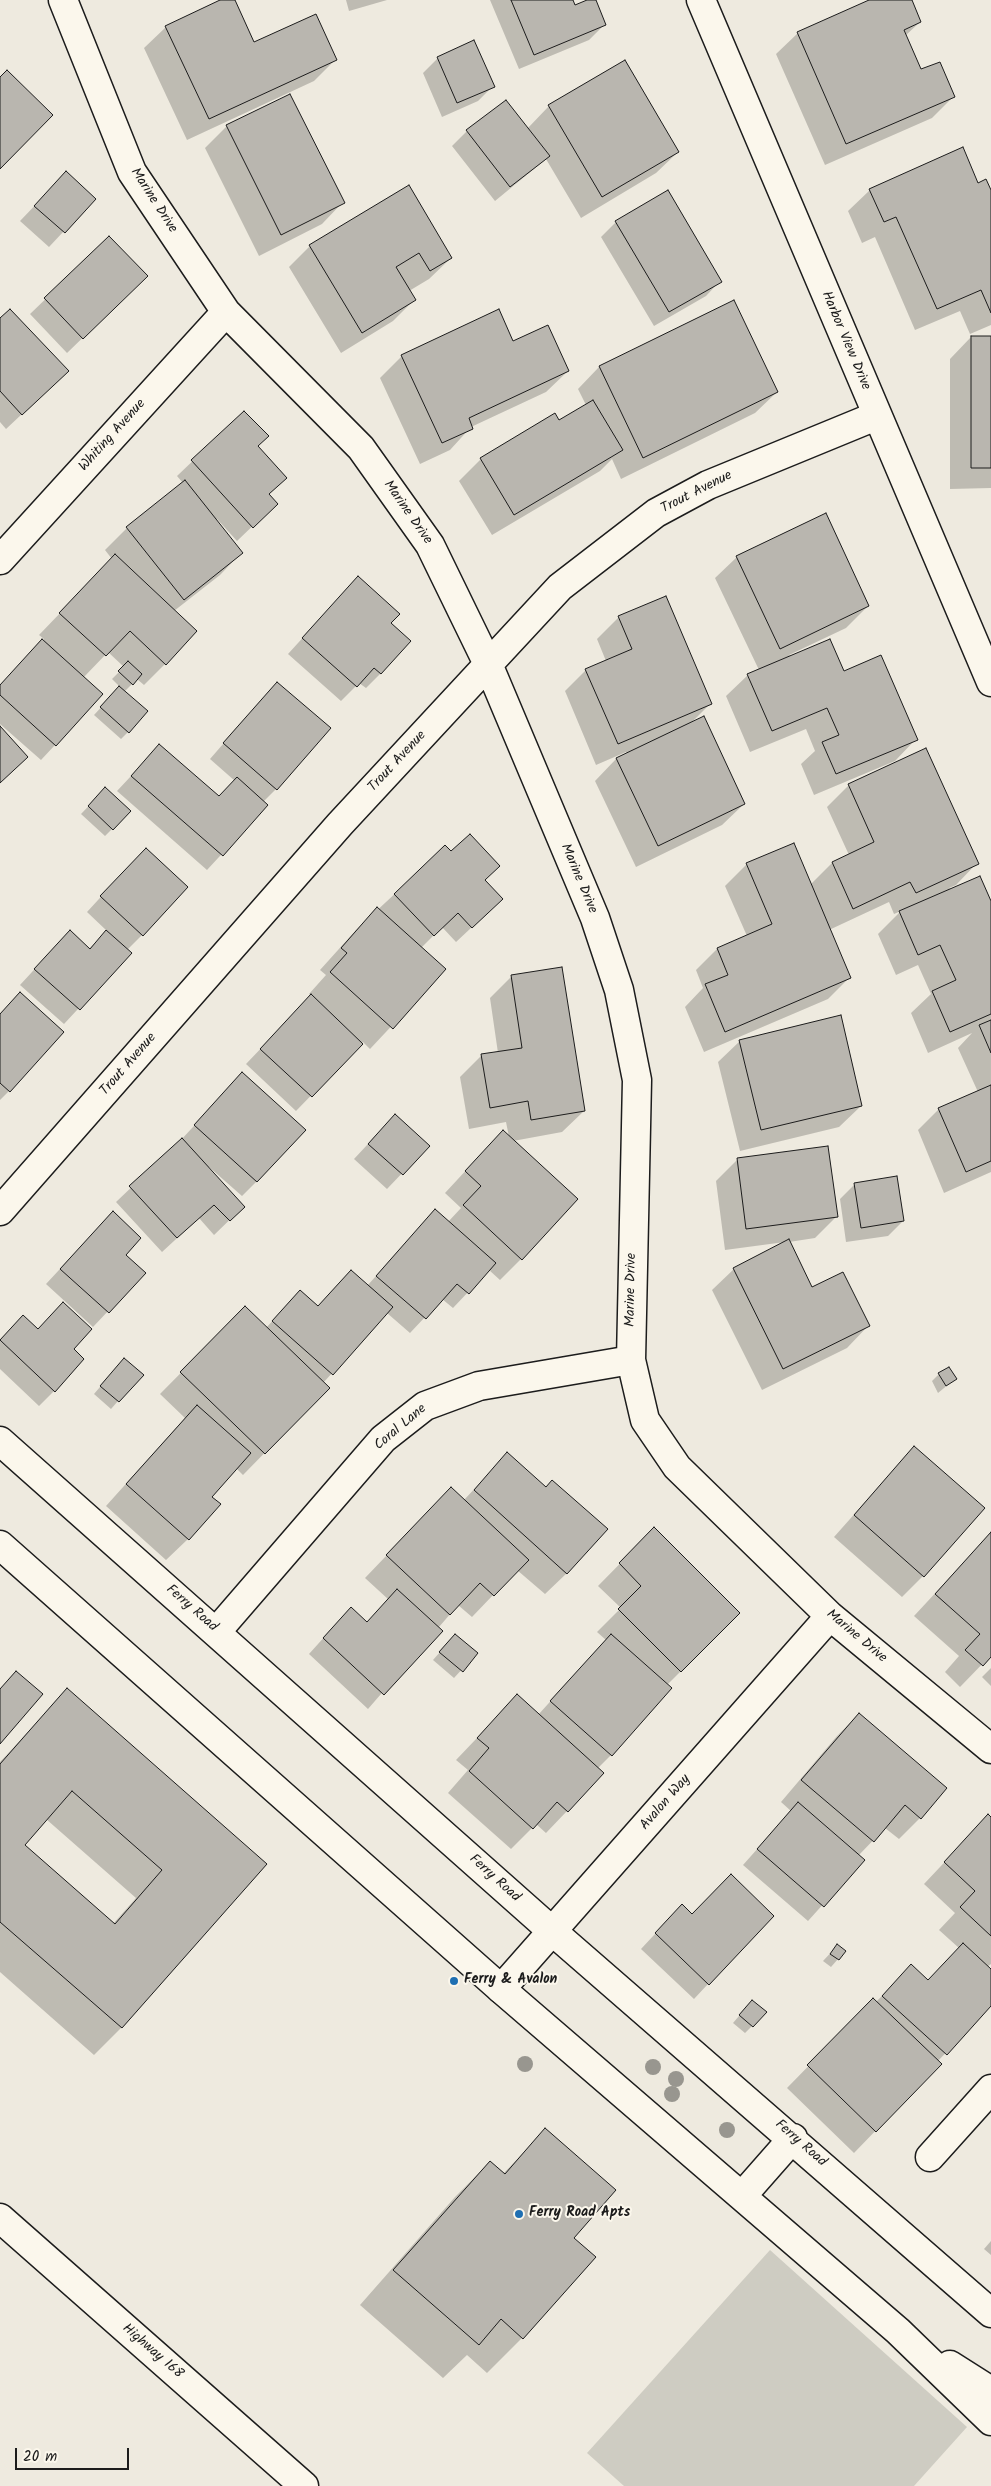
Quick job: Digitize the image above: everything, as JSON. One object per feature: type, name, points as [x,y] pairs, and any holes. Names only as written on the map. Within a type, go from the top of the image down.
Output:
[{"type":"street","name":"Marine Drive","points":[[63,0],[132,172],[226,312],[361,448],[430,545],[488,664],[595,918],[620,999],[637,1080],[631,1360],[645,1420],[676,1467],[830,1616],[991,1749]]},
{"type":"street","name":"Harbor View Drive","points":[[701,0],[876,416],[991,682]]},
{"type":"street","name":"Whiting Avenue","points":[[0,560],[226,312]]},
{"type":"street","name":"Trout Avenue","points":[[0,1211],[340,824],[560,587],[656,513],[708,485],[876,416]]},
{"type":"street","name":"Coral Lane","points":[[217,1631],[383,1439],[425,1406],[478,1386],[631,1360]]},
{"type":"street","name":"Ferry Road","points":[[0,1441],[217,1631],[552,1931],[793,2138],[991,2313]]},
{"type":"street","points":[[0,1545],[501,1989],[898,2331],[991,2421]]},
{"type":"street","name":"Avalon Way","points":[[501,1989],[830,1616]]},
{"type":"street","points":[[930,2157],[991,2089]]},
{"type":"street","points":[[742,2196],[793,2138]]},
{"type":"street","name":"Highway 168","points":[[0,2218],[304,2486]]},
{"type":"street","points":[[898,2331],[991,2391]]},
{"type":"shaded area","points":[[770,2250],[967,2427],[914,2486],[624,2486],[587,2453]]},
{"type":"building","points":[[220,0],[235,0],[254,42],[316,14],[337,60],[209,119],[165,26]]},
{"type":"building","points":[[511,0],[573,0],[575,5],[587,0],[596,0],[606,25],[534,55]]},
{"type":"building","points":[[869,0],[912,0],[921,22],[904,30],[921,69],[940,62],[955,97],[846,144],[797,32]]},
{"type":"building","points":[[474,40],[495,87],[457,103],[437,57]]},
{"type":"building","points":[[625,60],[679,152],[602,197],[548,105]]},
{"type":"building","points":[[7,70],[53,115],[0,169],[0,77]]},
{"type":"building","points":[[290,94],[345,203],[281,235],[226,125]]},
{"type":"building","points":[[506,100],[550,156],[510,187],[466,130]]},
{"type":"building","points":[[963,147],[978,183],[986,179],[991,190],[991,313],[981,290],[937,309],[896,217],[884,222],[869,189]]},
{"type":"building","points":[[66,171],[96,199],[65,233],[34,206]]},
{"type":"building","points":[[409,185],[452,258],[430,271],[419,253],[396,267],[416,300],[362,333],[309,245]]},
{"type":"building","points":[[668,190],[722,282],[669,312],[615,221]]},
{"type":"building","points":[[109,236],[148,276],[83,339],[44,298]]},
{"type":"building","points":[[734,300],[778,392],[643,458],[599,366]]},
{"type":"building","points":[[10,309],[69,371],[22,415],[0,391],[0,318]]},
{"type":"building","points":[[499,309],[513,341],[548,325],[569,371],[469,418],[473,429],[442,443],[401,355]]},
{"type":"building","points":[[971,336],[991,336],[991,468],[971,468]]},
{"type":"building","points":[[593,400],[623,450],[514,515],[480,458],[555,413],[559,420]]},
{"type":"building","points":[[244,411],[269,436],[258,446],[287,478],[269,494],[278,504],[253,528],[191,460]]},
{"type":"building","points":[[185,480],[243,553],[184,600],[126,527]]},
{"type":"building","points":[[826,513],[869,606],[780,649],[736,556]]},
{"type":"building","points":[[115,554],[197,631],[166,665],[130,631],[106,656],[59,613]]},
{"type":"building","points":[[358,576],[400,614],[391,623],[411,641],[381,674],[374,668],[357,687],[302,638]]},
{"type":"building","points":[[666,596],[712,704],[618,744],[585,669],[632,649],[618,616]]},
{"type":"building","points":[[42,639],[103,694],[56,746],[0,695],[0,685]]},
{"type":"building","points":[[830,639],[844,671],[881,655],[918,740],[836,774],[822,742],[839,735],[827,708],[772,731],[747,674]]},
{"type":"building","points":[[128,661],[142,674],[133,685],[118,671]]},
{"type":"building","points":[[277,682],[331,728],[277,790],[223,743]]},
{"type":"building","points":[[119,686],[148,711],[129,733],[100,707]]},
{"type":"building","points":[[704,716],[745,804],[658,846],[616,758]]},
{"type":"building","points":[[0,726],[28,757],[0,783]]},
{"type":"building","points":[[159,744],[219,796],[237,777],[268,805],[223,856],[131,776]]},
{"type":"building","points":[[926,748],[979,864],[916,893],[910,882],[853,909],[832,862],[874,842],[848,784]]},
{"type":"building","points":[[105,787],[131,811],[113,830],[88,806]]},
{"type":"building","points":[[470,834],[500,866],[485,880],[503,899],[472,928],[458,913],[434,936],[394,894],[445,845],[451,851]]},
{"type":"building","points":[[794,843],[851,978],[725,1032],[705,984],[728,975],[717,948],[772,924],[746,863]]},
{"type":"building","points":[[146,848],[188,887],[143,936],[100,896]]},
{"type":"building","points":[[980,876],[991,901],[991,1014],[950,1032],[932,991],[956,980],[940,945],[918,955],[899,911]]},
{"type":"building","points":[[377,907],[446,969],[393,1029],[330,972],[347,953],[341,948]]},
{"type":"building","points":[[70,930],[90,949],[106,930],[132,953],[80,1010],[34,969]]},
{"type":"building","points":[[562,967],[585,1111],[531,1120],[528,1101],[490,1108],[481,1054],[522,1048],[511,975]]},
{"type":"building","points":[[20,992],[64,1032],[10,1092],[0,1083],[0,1014]]},
{"type":"building","points":[[311,994],[363,1044],[312,1097],[260,1049]]},
{"type":"building","points":[[841,1015],[862,1106],[761,1130],[739,1040]]},
{"type":"building","points":[[991,1020],[991,1053],[979,1025]]},
{"type":"building","points":[[242,1072],[306,1130],[257,1182],[194,1125]]},
{"type":"building","points":[[991,1085],[991,1161],[966,1172],[938,1108]]},
{"type":"building","points":[[395,1114],[430,1146],[403,1175],[368,1144]]},
{"type":"building","points":[[503,1130],[578,1199],[522,1260],[463,1205],[481,1186],[465,1171]]},
{"type":"building","points":[[182,1138],[245,1207],[230,1221],[214,1205],[177,1238],[129,1186]]},
{"type":"building","points":[[828,1146],[838,1217],[746,1229],[737,1158]]},
{"type":"building","points":[[897,1176],[904,1221],[861,1228],[854,1183]]},
{"type":"building","points":[[435,1209],[496,1263],[469,1294],[457,1284],[426,1319],[376,1276]]},
{"type":"building","points":[[113,1211],[141,1238],[126,1255],[146,1273],[109,1313],[60,1269]]},
{"type":"building","points":[[789,1239],[812,1287],[843,1272],[870,1326],[783,1369],[733,1268]]},
{"type":"building","points":[[351,1270],[393,1307],[333,1375],[272,1321],[300,1290],[318,1306]]},
{"type":"building","points":[[63,1302],[92,1329],[74,1349],[84,1359],[55,1392],[0,1340],[23,1315],[38,1329]]},
{"type":"building","points":[[245,1306],[330,1388],[265,1454],[180,1372]]},
{"type":"building","points":[[124,1358],[144,1375],[119,1402],[100,1386]]},
{"type":"building","points":[[949,1367],[957,1379],[946,1386],[938,1373]]},
{"type":"building","points":[[197,1405],[251,1453],[212,1497],[221,1504],[189,1540],[126,1484]]},
{"type":"building","points":[[914,1446],[985,1508],[924,1577],[854,1515]]},
{"type":"building","points":[[507,1452],[546,1487],[552,1480],[608,1529],[567,1574],[474,1490]]},
{"type":"building","points":[[451,1487],[529,1560],[494,1596],[480,1583],[450,1615],[386,1555]]},
{"type":"building","points":[[654,1527],[740,1613],[681,1672],[618,1609],[641,1586],[619,1563]]},
{"type":"building","points":[[991,1532],[991,1657],[983,1666],[965,1650],[980,1634],[935,1594]]},
{"type":"building","points":[[397,1589],[443,1631],[384,1695],[323,1638],[351,1607],[367,1622]]},
{"type":"building","points":[[455,1634],[478,1653],[463,1672],[439,1652]]},
{"type":"building","points":[[611,1634],[672,1688],[612,1756],[550,1701]]},
{"type":"building","points":[[16,1671],[43,1694],[0,1744],[0,1689]]},
{"type":"building","points":[[67,1688],[267,1864],[122,2028],[0,1922],[0,1764]],"holes":[[[72,1791],[162,1870],[115,1924],[25,1845]]]},
{"type":"building","points":[[517,1694],[604,1773],[568,1812],[557,1802],[533,1829],[469,1771],[489,1748],[477,1738]]},
{"type":"building","points":[[859,1713],[947,1788],[921,1819],[905,1805],[874,1842],[801,1780]]},
{"type":"building","points":[[798,1802],[865,1860],[824,1907],[757,1849]]},
{"type":"building","points":[[988,1814],[991,1817],[991,1936],[960,1907],[975,1891],[944,1862]]},
{"type":"building","points":[[731,1874],[774,1916],[709,1985],[655,1933],[682,1904],[692,1914]]},
{"type":"building","points":[[963,1943],[991,1969],[991,2006],[947,2055],[882,1996],[911,1964],[928,1980]]},
{"type":"building","points":[[837,1944],[846,1951],[839,1960],[830,1954]]},
{"type":"building","points":[[873,1998],[942,2064],[876,2132],[807,2065]]},
{"type":"building","points":[[752,2000],[767,2012],[753,2027],[739,2015]]},
{"type":"building","name":"Ferry Road Apts","points":[[545,2128],[616,2190],[574,2238],[596,2257],[523,2339],[501,2319],[479,2345],[393,2270],[490,2161],[505,2174]]},
{"type":"place","name":"Ferry & Avalon","points":[[454,1981]]},
{"type":"place","name":"Ferry Road Apts","points":[[519,2214]]}]
